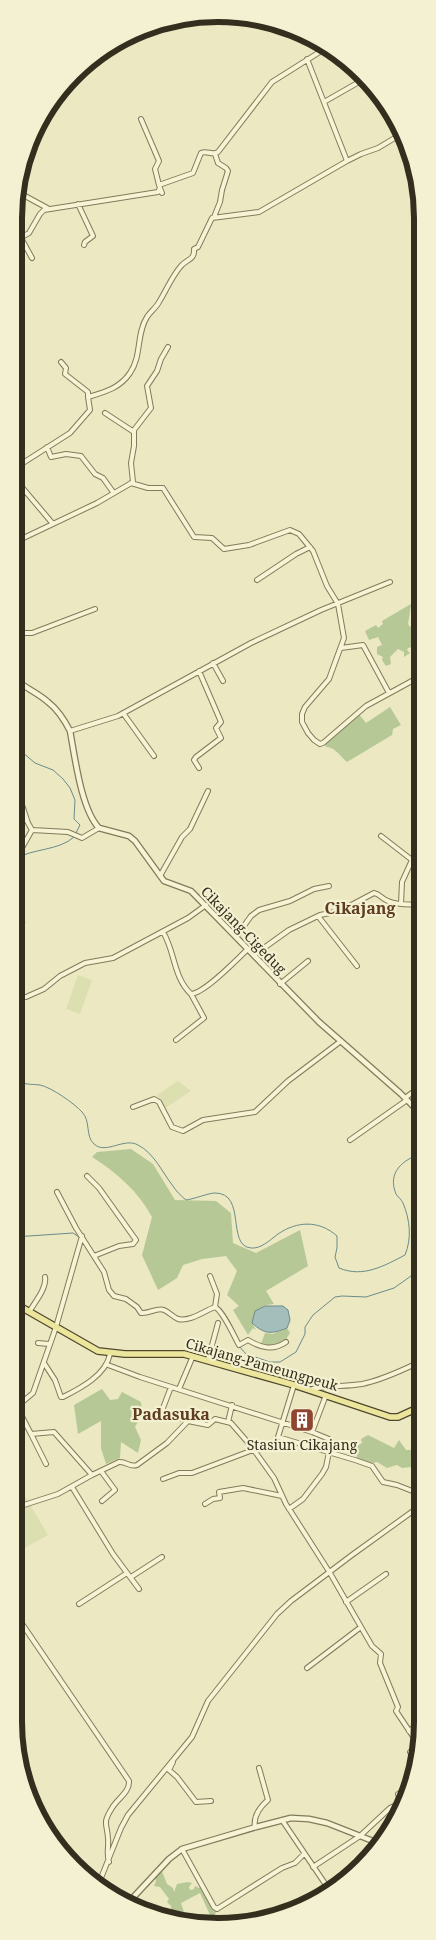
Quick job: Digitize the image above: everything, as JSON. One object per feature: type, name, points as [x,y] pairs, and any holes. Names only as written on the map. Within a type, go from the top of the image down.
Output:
[{"type":"main road","name":"Cikajang-Pameungpeuk","points":[[22,1308],[96,1350],[110,1354],[173,1353],[193,1356],[294,1385],[394,1417],[414,1409]]},
{"type":"street","points":[[215,154],[272,82],[320,51]]},
{"type":"street","points":[[307,59],[347,161]]},
{"type":"street","points":[[324,102],[358,82]]},
{"type":"street","points":[[140,119],[159,161],[155,169],[162,193]]},
{"type":"street","points":[[214,217],[258,212],[347,161],[378,148],[396,137]]},
{"type":"street","points":[[160,186],[191,175],[202,152],[215,154]]},
{"type":"street","points":[[88,397],[115,388],[130,373],[137,360],[146,319],[158,305],[181,266],[190,261],[194,249],[198,247],[214,217],[228,171],[218,163],[215,154]]},
{"type":"street","points":[[22,237],[30,233],[42,212],[49,209],[158,192],[160,186]]},
{"type":"street","points":[[24,195],[49,209]]},
{"type":"street","points":[[78,204],[93,236],[84,245]]},
{"type":"street","points":[[22,240],[32,258]]},
{"type":"street","points":[[132,482],[131,463],[134,432],[136,426],[151,408],[147,386],[156,373],[168,347]]},
{"type":"street","points":[[22,463],[72,431],[90,410],[88,392],[65,374],[66,368],[61,362]]},
{"type":"street","points":[[105,413],[134,432]]},
{"type":"street","points":[[47,447],[50,457],[72,454],[83,457],[95,474],[103,478],[113,492]]},
{"type":"street","points":[[22,539],[97,503],[132,482],[145,487],[163,488],[194,537],[212,538],[223,548],[228,549],[249,545],[290,530],[299,534],[310,547],[327,586],[338,604],[344,638],[329,679],[305,707],[302,714],[304,727],[314,740],[319,744],[323,743],[364,708],[414,679]]},
{"type":"street","points":[[22,488],[52,524]]},
{"type":"street","points":[[257,580],[310,547]]},
{"type":"street","points":[[70,731],[123,713],[251,643],[390,582]]},
{"type":"street","points":[[22,634],[32,633],[95,609]]},
{"type":"street","points":[[341,648],[363,645],[389,693]]},
{"type":"street","points":[[213,663],[223,681]]},
{"type":"street","points":[[199,671],[221,722],[216,728],[221,738],[194,760],[199,768]]},
{"type":"street","points":[[22,684],[53,706],[70,731],[76,770],[90,814],[99,828],[85,838],[78,837],[73,833],[32,830]]},
{"type":"street","points":[[123,713],[154,756]]},
{"type":"street","points":[[160,876],[182,837],[190,828],[208,791]]},
{"type":"street","points":[[22,805],[32,830]]},
{"type":"street","points":[[22,819],[28,823]]},
{"type":"street","name":"Cikajang-Cigedug","points":[[99,828],[129,836],[135,841],[168,884],[188,888],[319,1022],[414,1107]]},
{"type":"street","points":[[22,847],[32,830]]},
{"type":"street","points":[[381,836],[412,860],[402,882],[401,904]]},
{"type":"street","points":[[236,937],[258,910],[290,901],[314,889],[329,886]]},
{"type":"street","points":[[254,955],[288,930],[318,916],[340,911],[374,893],[390,902],[414,904]]},
{"type":"street","points":[[22,997],[44,989],[60,976],[83,964],[112,959],[188,918],[206,905]]},
{"type":"street","points":[[318,916],[357,966]]},
{"type":"street","points":[[163,932],[171,945],[176,969],[204,1018],[176,1040]]},
{"type":"street","points":[[191,994],[212,983],[248,949]]},
{"type":"street","points":[[280,984],[308,960]]},
{"type":"street","points":[[133,1107],[152,1099],[157,1100],[172,1127],[183,1131],[203,1120],[253,1113],[288,1081],[341,1041]]},
{"type":"street","points":[[350,1140],[414,1092]]},
{"type":"street","points":[[87,1176],[99,1188],[136,1240],[133,1244],[119,1246],[94,1256]]},
{"type":"street","points":[[57,1192],[81,1239],[104,1272],[109,1290],[114,1296],[126,1300],[137,1307],[142,1313],[148,1314],[156,1310],[164,1310],[178,1319],[195,1317],[215,1307]]},
{"type":"street","points":[[22,1403],[33,1393],[44,1363],[81,1239]]},
{"type":"street","points":[[210,1276],[217,1294],[215,1307]]},
{"type":"street","points":[[30,1312],[44,1287],[45,1277]]},
{"type":"street","points":[[215,1307],[221,1310],[227,1325],[239,1345],[248,1340],[257,1345],[273,1348],[286,1342]]},
{"type":"street","points":[[208,1360],[218,1323]]},
{"type":"street","points":[[38,1343],[49,1344]]},
{"type":"street","points":[[44,1363],[55,1380],[61,1397],[63,1397],[88,1382],[108,1365],[110,1354]]},
{"type":"street","points":[[180,1389],[193,1356]]},
{"type":"street","points":[[108,1365],[312,1432],[330,1441],[326,1467],[322,1474],[303,1499],[290,1509]]},
{"type":"street","points":[[308,1390],[321,1386],[363,1384],[414,1365]]},
{"type":"street","points":[[294,1385],[279,1438],[372,1466],[383,1482],[414,1492]]},
{"type":"street","points":[[171,1387],[163,1412],[188,1421],[208,1425],[215,1419],[233,1424],[274,1478],[282,1496],[330,1572],[372,1646],[381,1654],[380,1662],[398,1707],[396,1711],[413,1737]]},
{"type":"street","points":[[312,1432],[326,1395]]},
{"type":"street","points":[[228,1422],[232,1405]]},
{"type":"street","points":[[22,1418],[46,1464]]},
{"type":"street","points":[[22,1502],[23,1505],[58,1494],[121,1461],[132,1466],[137,1465],[169,1441],[188,1421]]},
{"type":"street","points":[[31,1434],[54,1432],[92,1475]]},
{"type":"street","points":[[163,1479],[179,1472],[192,1473],[253,1450]]},
{"type":"street","points":[[101,1471],[115,1490],[102,1501]]},
{"type":"street","points":[[72,1487],[111,1551],[139,1589]]},
{"type":"street","points":[[205,1504],[213,1499],[220,1498],[219,1492],[241,1489],[282,1496]]},
{"type":"street","points":[[101,1879],[124,1822],[192,1737],[208,1702],[277,1614],[290,1601],[414,1510]]},
{"type":"street","points":[[130,1578],[162,1557]]},
{"type":"street","points":[[79,1604],[127,1573]]},
{"type":"street","points":[[346,1602],[386,1574]]},
{"type":"street","points":[[22,1624],[129,1781],[129,1786],[112,1807],[105,1825],[108,1834],[107,1856],[109,1862]]},
{"type":"street","points":[[308,1668],[361,1627]]},
{"type":"street","points":[[409,1731],[414,1727]]},
{"type":"street","points":[[175,1758],[170,1770],[196,1802],[211,1801]]},
{"type":"street","points":[[256,1827],[254,1820],[261,1807],[268,1800],[260,1768]]},
{"type":"street","points":[[314,1868],[360,1836],[394,1807]]},
{"type":"street","points":[[133,1898],[182,1849],[282,1820],[302,1818],[320,1821],[373,1842]]},
{"type":"street","points":[[282,1820],[327,1885]]},
{"type":"street","points":[[182,1849],[214,1907],[217,1909],[282,1868],[294,1863],[304,1854]]},
{"type":"green space","points":[[414,602],[414,608],[411,605],[408,624],[410,627],[414,622],[414,646],[408,648],[407,650],[410,653],[404,657],[404,652],[398,649],[390,657],[391,664],[386,666],[382,660],[383,657],[377,654],[377,647],[382,645],[378,637],[369,640],[365,631],[376,625],[378,628],[383,624],[382,621]]},
{"type":"green space","points":[[390,707],[401,725],[393,729],[392,735],[347,762],[335,750],[326,747],[325,743],[358,713],[366,723]]},
{"type":"green space","points":[[78,975],[92,980],[80,1014],[66,1009]]},
{"type":"green space","points":[[178,1081],[191,1091],[165,1108],[157,1095]]},
{"type":"green space","points":[[131,1149],[153,1164],[175,1200],[216,1201],[231,1213],[233,1243],[256,1253],[300,1230],[308,1266],[266,1291],[274,1304],[266,1305],[255,1311],[252,1323],[256,1330],[253,1328],[248,1335],[233,1310],[239,1306],[227,1295],[237,1271],[226,1256],[202,1259],[183,1265],[177,1278],[158,1290],[142,1255],[152,1217],[140,1198],[126,1183],[92,1157],[97,1152]]},
{"type":"green space","points":[[287,1328],[290,1333],[283,1344],[273,1346],[261,1344],[265,1333],[273,1334]]},
{"type":"green space","points":[[102,1389],[110,1400],[118,1399],[122,1392],[141,1402],[142,1414],[135,1427],[141,1440],[138,1453],[121,1442],[120,1458],[106,1464],[101,1448],[101,1421],[78,1434],[74,1405]]},
{"type":"green space","points":[[368,1435],[394,1448],[399,1440],[406,1450],[414,1450],[414,1464],[412,1467],[402,1468],[397,1465],[387,1468],[377,1462],[367,1465],[358,1459],[353,1448],[362,1443],[361,1439]]},
{"type":"green space","points":[[22,1491],[48,1535],[22,1550]]},
{"type":"green space","points":[[161,1869],[167,1884],[173,1888],[174,1892],[177,1884],[192,1883],[189,1887],[190,1890],[194,1889],[195,1886],[199,1888],[201,1886],[216,1911],[215,1915],[210,1915],[200,1893],[181,1903],[185,1915],[172,1912],[171,1906],[167,1902],[169,1899],[160,1887],[154,1886],[155,1877]]},
{"type":"water","points":[[265,1306],[283,1306],[288,1310],[290,1320],[287,1328],[269,1332],[261,1330],[252,1323],[255,1311]]},
{"type":"waterway","points":[[22,752],[35,763],[53,770],[70,788],[75,800],[74,819],[80,825],[76,833]]},
{"type":"waterway","points":[[22,855],[61,845],[74,837]]},
{"type":"waterway","points":[[22,919],[25,922],[22,928]]},
{"type":"waterway","points":[[22,1083],[45,1086],[74,1105],[85,1116],[91,1141],[99,1147],[104,1148],[133,1143],[144,1148],[180,1195],[186,1200],[212,1193],[225,1195],[231,1201],[239,1239],[244,1245],[255,1248],[265,1244],[285,1230],[300,1225],[315,1225],[323,1227],[337,1236],[335,1257],[339,1268],[348,1271],[356,1272],[373,1269],[405,1255],[409,1242],[409,1222],[403,1203],[396,1194],[394,1179],[398,1168],[414,1157]]},
{"type":"waterway","points":[[22,1236],[73,1233],[79,1237]]},
{"type":"waterway","points":[[239,1346],[246,1354],[270,1362],[280,1362],[296,1352],[305,1334],[305,1327],[313,1315],[335,1297],[366,1297],[394,1288],[411,1276],[414,1270]]},
{"type":"place","name":"Stasiun Cikajang","points":[[302,1420]]},
{"type":"district","name":"Cikajang","points":[[360,908]]},
{"type":"district","name":"Padasuka","points":[[171,1414]]}]
